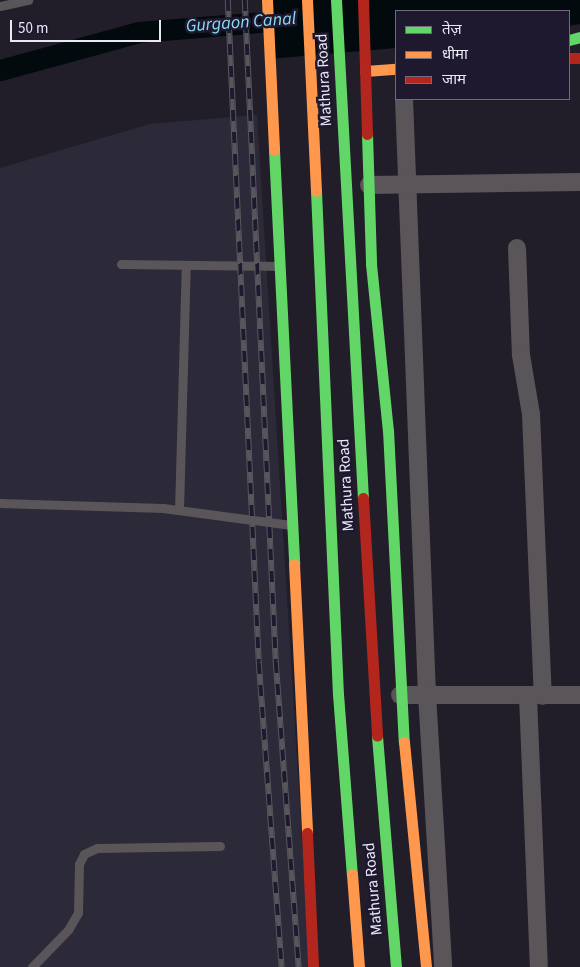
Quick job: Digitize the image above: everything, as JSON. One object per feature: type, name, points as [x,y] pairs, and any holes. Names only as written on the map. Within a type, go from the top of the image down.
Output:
[{"type":"main road","points":[[267,0],[272,72],[313,967]]},
{"type":"main road","name":"Mathura Road","points":[[307,0],[312,66],[338,694],[359,967]]},
{"type":"main road","name":"Mathura Road","points":[[336,0],[374,694],[396,967]]},
{"type":"main road","points":[[363,0],[371,264],[388,430],[400,694],[426,967]]},
{"type":"main road","points":[[365,71],[395,69]]},
{"type":"street","points":[[404,100],[427,694],[443,967]]},
{"type":"street","points":[[369,185],[580,182]]},
{"type":"street","points":[[517,248],[522,355],[532,414],[539,965]]},
{"type":"street","points":[[400,694],[580,695]]},
{"type":"lane","points":[[0,6],[28,0]]},
{"type":"lane","points":[[121,264],[281,266]]},
{"type":"lane","points":[[179,510],[186,265]]},
{"type":"lane","points":[[0,503],[179,510],[292,525]]},
{"type":"lane","points":[[32,967],[46,948],[68,930],[78,913],[79,864],[84,854],[97,848],[220,846]]},
{"type":"shaded area","points":[[265,0],[580,0],[580,24],[570,26],[570,10],[395,10],[395,48],[269,59]]},
{"type":"shaded area","points":[[257,115],[310,967],[0,967],[0,168],[150,124]]},
{"type":"waterway","name":"Gurgaon Canal","points":[[0,70],[139,32],[284,20]]},
{"type":"railway","points":[[228,0],[259,663],[282,967]]},
{"type":"railway","points":[[245,0],[276,662],[299,967]]},
{"type":"traffic: fast","points":[[336,0],[363,498]]},
{"type":"traffic: fast","points":[[570,40],[580,37]]},
{"type":"traffic: fast","points":[[367,134],[371,264],[388,430],[404,742]]},
{"type":"traffic: fast","points":[[274,150],[294,564]]},
{"type":"traffic: fast","points":[[316,191],[338,694],[352,874]]},
{"type":"traffic: fast","points":[[377,736],[396,967]]},
{"type":"traffic: slow","points":[[267,0],[274,150]]},
{"type":"traffic: slow","points":[[307,0],[316,191]]},
{"type":"traffic: slow","points":[[365,71],[395,69]]},
{"type":"traffic: slow","points":[[294,564],[307,833]]},
{"type":"traffic: slow","points":[[404,742],[426,967]]},
{"type":"traffic: slow","points":[[352,874],[359,967]]},
{"type":"traffic: jam","points":[[363,0],[367,134]]},
{"type":"traffic: jam","points":[[570,58],[580,58]]},
{"type":"traffic: jam","points":[[363,498],[377,736]]},
{"type":"traffic: jam","points":[[307,833],[313,967]]}]
